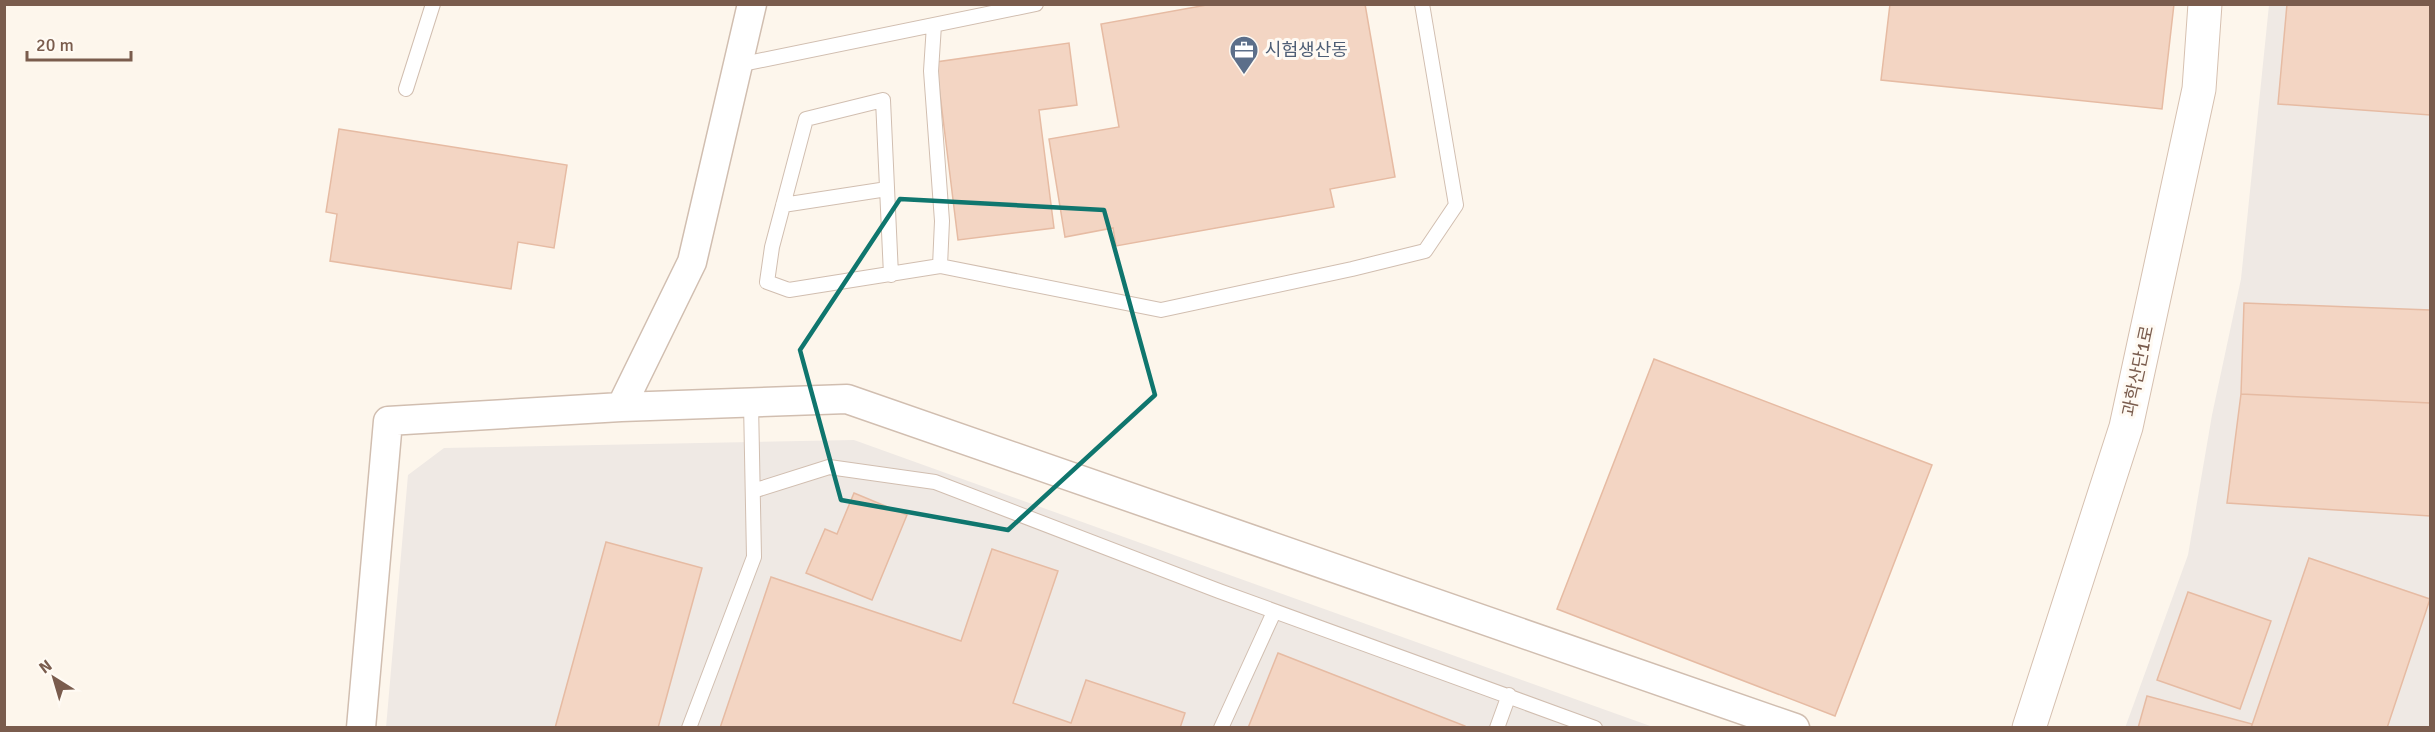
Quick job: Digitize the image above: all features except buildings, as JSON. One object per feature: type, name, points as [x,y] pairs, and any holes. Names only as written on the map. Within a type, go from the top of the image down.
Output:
[{"type":"main road","name":"과학산단1로","points":[[2029,728],[2126,427],[2199,88],[2205,4]]},
{"type":"street","points":[[621,407],[692,262],[752,4]]},
{"type":"street","points":[[361,728],[388,421],[621,407],[846,399],[1795,728]]},
{"type":"lane","points":[[406,89],[433,4]]},
{"type":"lane","points":[[738,65],[1036,4]]},
{"type":"lane","points":[[891,275],[883,100],[806,119],[772,247],[767,282],[789,290],[891,275],[940,266],[1161,310],[1425,251],[1456,205],[1422,4]]},
{"type":"lane","points":[[933,25],[931,71],[942,221],[940,266]]},
{"type":"lane","points":[[783,205],[887,189]]},
{"type":"lane","points":[[689,728],[754,557],[751,403]]},
{"type":"lane","points":[[753,491],[829,467],[935,482],[1274,612],[1509,695],[1595,728]]},
{"type":"lane","points":[[1221,728],[1274,612]]},
{"type":"lane","points":[[1497,728],[1509,695]]},
{"type":"highlighted area","points":[[900,199],[1104,210],[1155,395],[1008,530],[841,500],[800,350]]},
{"type":"shaded area","points":[[2269,5],[2430,5],[2430,727],[2125,728],[2188,555],[2212,415],[2241,279]]},
{"type":"shaded area","points":[[854,440],[1653,727],[386,728],[408,475],[444,448]]},
{"type":"place","name":"시험생산동","points":[[1244,76]]}]
